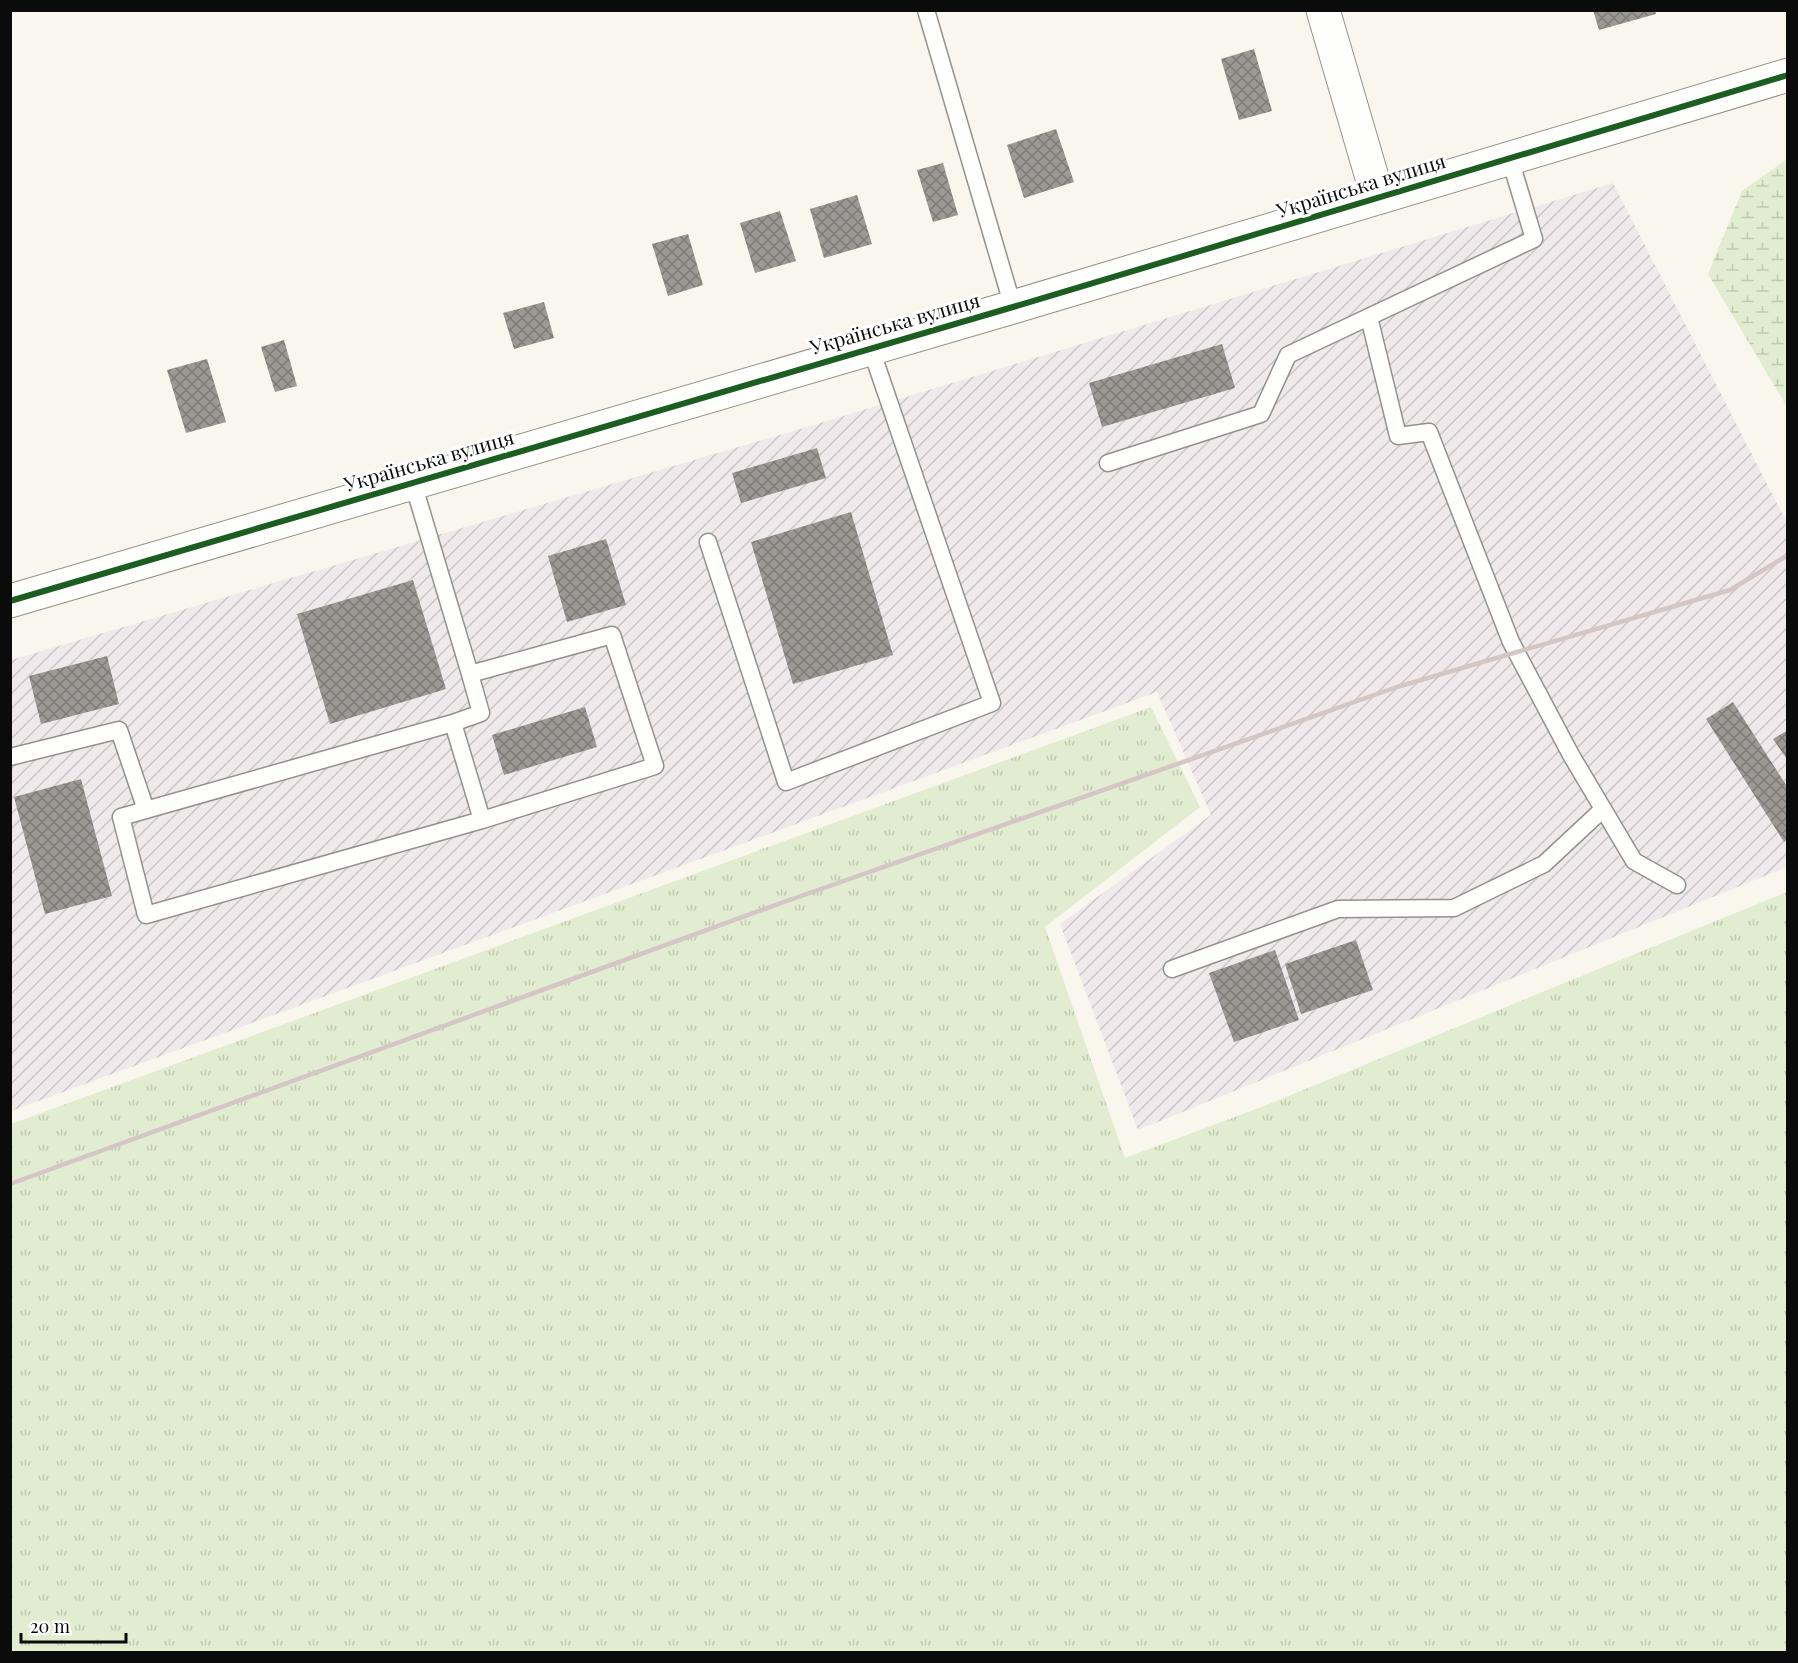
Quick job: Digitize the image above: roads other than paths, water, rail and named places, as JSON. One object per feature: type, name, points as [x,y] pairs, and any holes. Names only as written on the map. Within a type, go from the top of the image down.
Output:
[{"type":"street","points":[[1323,10],[1378,198]]},
{"type":"street","name":"Українська вулиця","points":[[10,602],[1013,307],[1788,75]]},
{"type":"lane","points":[[926,10],[1013,307]]},
{"type":"lane","points":[[1108,463],[1261,414],[1288,355],[1534,239],[1510,159]]},
{"type":"lane","points":[[1369,317],[1398,436],[1429,432],[1511,642],[1571,755],[1634,861],[1677,885]]},
{"type":"lane","points":[[708,542],[786,782],[992,703],[871,349]]},
{"type":"lane","points":[[413,483],[480,713],[453,723],[121,817],[146,915],[482,820],[655,766],[612,635],[470,674]]},
{"type":"lane","points":[[453,723],[482,820]]},
{"type":"lane","points":[[10,757],[119,730],[146,810]]},
{"type":"lane","points":[[1172,969],[1338,909],[1454,908],[1544,864],[1603,809]]},
{"type":"railway","points":[[10,1184],[781,903],[1397,687],[1730,590],[1788,555]]}]
